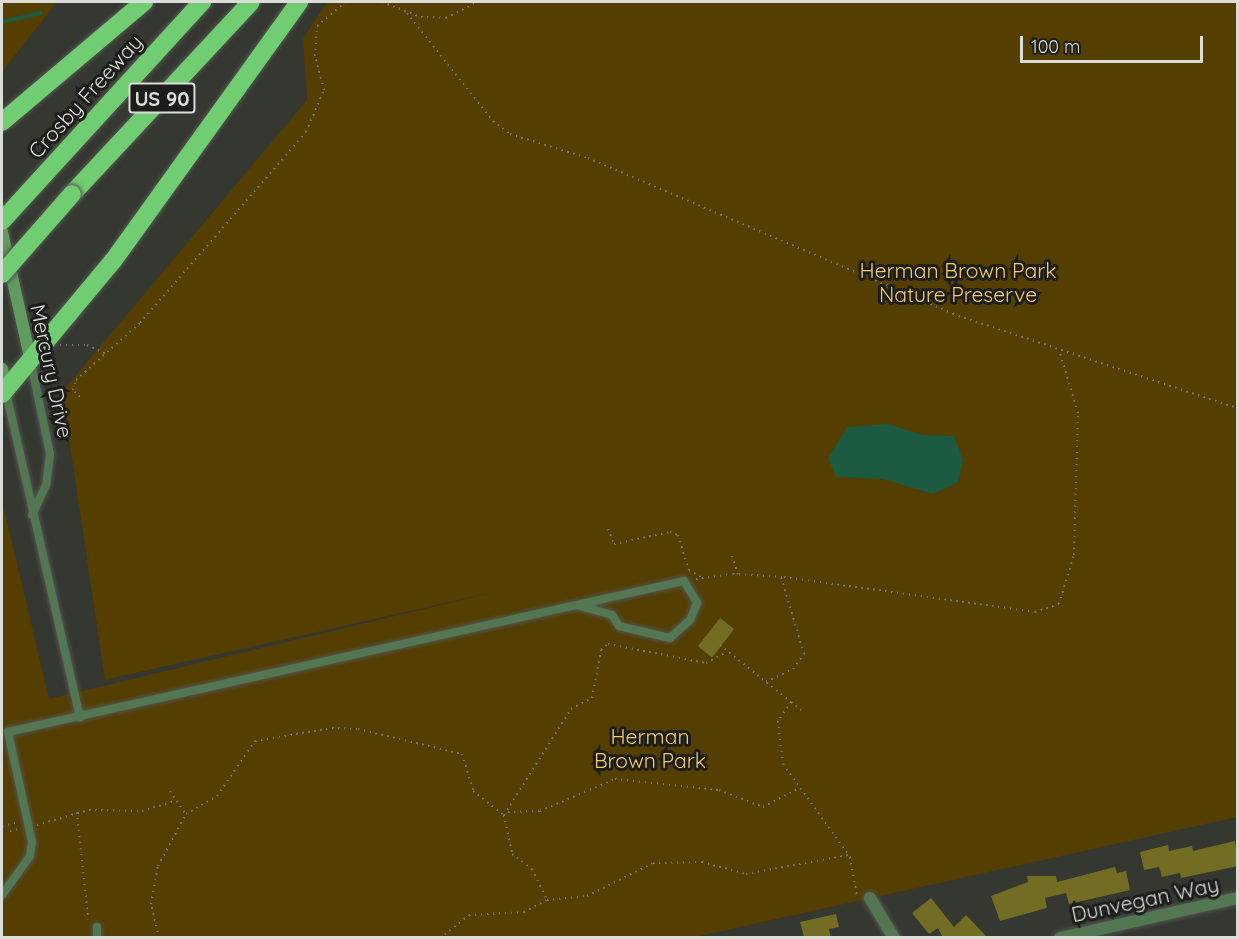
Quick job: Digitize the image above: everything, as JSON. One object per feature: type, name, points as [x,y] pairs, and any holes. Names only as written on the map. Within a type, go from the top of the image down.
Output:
[{"type":"highway","points":[[2,122],[144,2]]},
{"type":"highway","name":"Crosby Freeway","points":[[2,221],[202,2]]},
{"type":"highway","name":"US 90","points":[[2,274],[72,194],[251,2]]},
{"type":"highway","points":[[4,392],[49,343],[298,2]]},
{"type":"street","name":"Mercury Drive","points":[[2,232],[31,362]]},
{"type":"street","points":[[2,369],[4,392]]},
{"type":"street","points":[[870,898],[894,938]]},
{"type":"street","name":"Dunvegan Way","points":[[1060,938],[1238,898]]},
{"type":"lane","name":"Mercury Drive","points":[[31,362],[51,454],[46,485],[32,515]]},
{"type":"lane","points":[[4,392],[80,718]]},
{"type":"lane","points":[[2,895],[30,856],[28,823],[5,732],[80,718],[684,581],[697,603],[690,620],[670,638],[618,626],[612,615],[577,606]]},
{"type":"lane","points":[[97,927],[97,938]]},
{"type":"path","points":[[80,397],[73,390],[76,380],[108,355],[306,132],[324,90],[315,56],[317,26],[346,2]]},
{"type":"path","points":[[382,2],[407,13],[446,18],[477,2]]},
{"type":"path","points":[[407,13],[493,121],[510,134],[588,158],[847,272],[1059,351],[1238,408]]},
{"type":"path","points":[[49,343],[87,345],[108,355]]},
{"type":"path","points":[[684,581],[738,574],[781,577],[1035,612],[1059,603],[1074,555],[1078,413],[1059,351]]},
{"type":"path","points":[[608,529],[614,544],[669,532],[678,535],[689,570],[704,578]]},
{"type":"path","points":[[732,556],[738,574]]},
{"type":"path","points":[[766,682],[793,669],[804,654],[781,577]]},
{"type":"path","points":[[504,815],[571,709],[592,698],[601,650],[608,644],[706,663],[727,652]]},
{"type":"path","points":[[720,645],[802,711]]},
{"type":"path","points":[[791,702],[781,715],[778,733],[783,764],[849,855],[858,902],[870,898]]},
{"type":"path","points":[[159,938],[151,904],[158,866],[186,814],[217,796],[255,741],[332,728],[358,729],[462,754],[474,791],[504,815],[512,854],[532,869],[547,900]]},
{"type":"path","points":[[508,812],[540,811],[615,779],[719,790],[763,807],[800,787]]},
{"type":"path","points":[[170,791],[186,814]]},
{"type":"path","points":[[2,826],[28,823],[77,812],[142,811],[175,801]]},
{"type":"path","points":[[77,812],[88,919]]},
{"type":"path","points":[[10,831],[28,823]]},
{"type":"path","points":[[440,938],[469,915],[524,912],[547,900],[598,892],[653,863],[702,862],[746,874],[849,855]]},
{"type":"green space","points":[[2,2],[57,2],[2,72]]},
{"type":"green space","name":"Herman Brown Park Nature Preserve","points":[[327,2],[1237,2],[1237,817],[695,937],[2,937],[2,500],[49,699],[503,590],[105,680],[62,392],[307,100],[303,39]]},
{"type":"shaded area","points":[[888,424],[923,435],[954,436],[963,460],[958,482],[933,494],[883,479],[836,477],[828,458],[847,427]]},
{"type":"building","points":[[720,618],[734,629],[712,657],[698,646]]},
{"type":"building","points":[[1235,841],[1238,866],[1181,878],[1180,873],[1162,877],[1159,867],[1144,870],[1140,852],[1168,845],[1169,851],[1192,846],[1193,851]]},
{"type":"building","points":[[1115,867],[1117,873],[1126,871],[1130,890],[1069,904],[1066,893],[1045,898],[1047,908],[1000,921],[991,896],[1028,882],[1027,876],[1056,876],[1057,882]]},
{"type":"building","points":[[931,898],[954,927],[966,915],[988,938],[943,938],[938,928],[929,934],[912,913]]},
{"type":"building","points":[[836,914],[839,927],[829,929],[831,938],[804,937],[800,922]]},
{"type":"waterway","points":[[2,22],[41,13]]},
{"type":"park label","name":"Herman Brown Park","points":[[650,748]]}]
